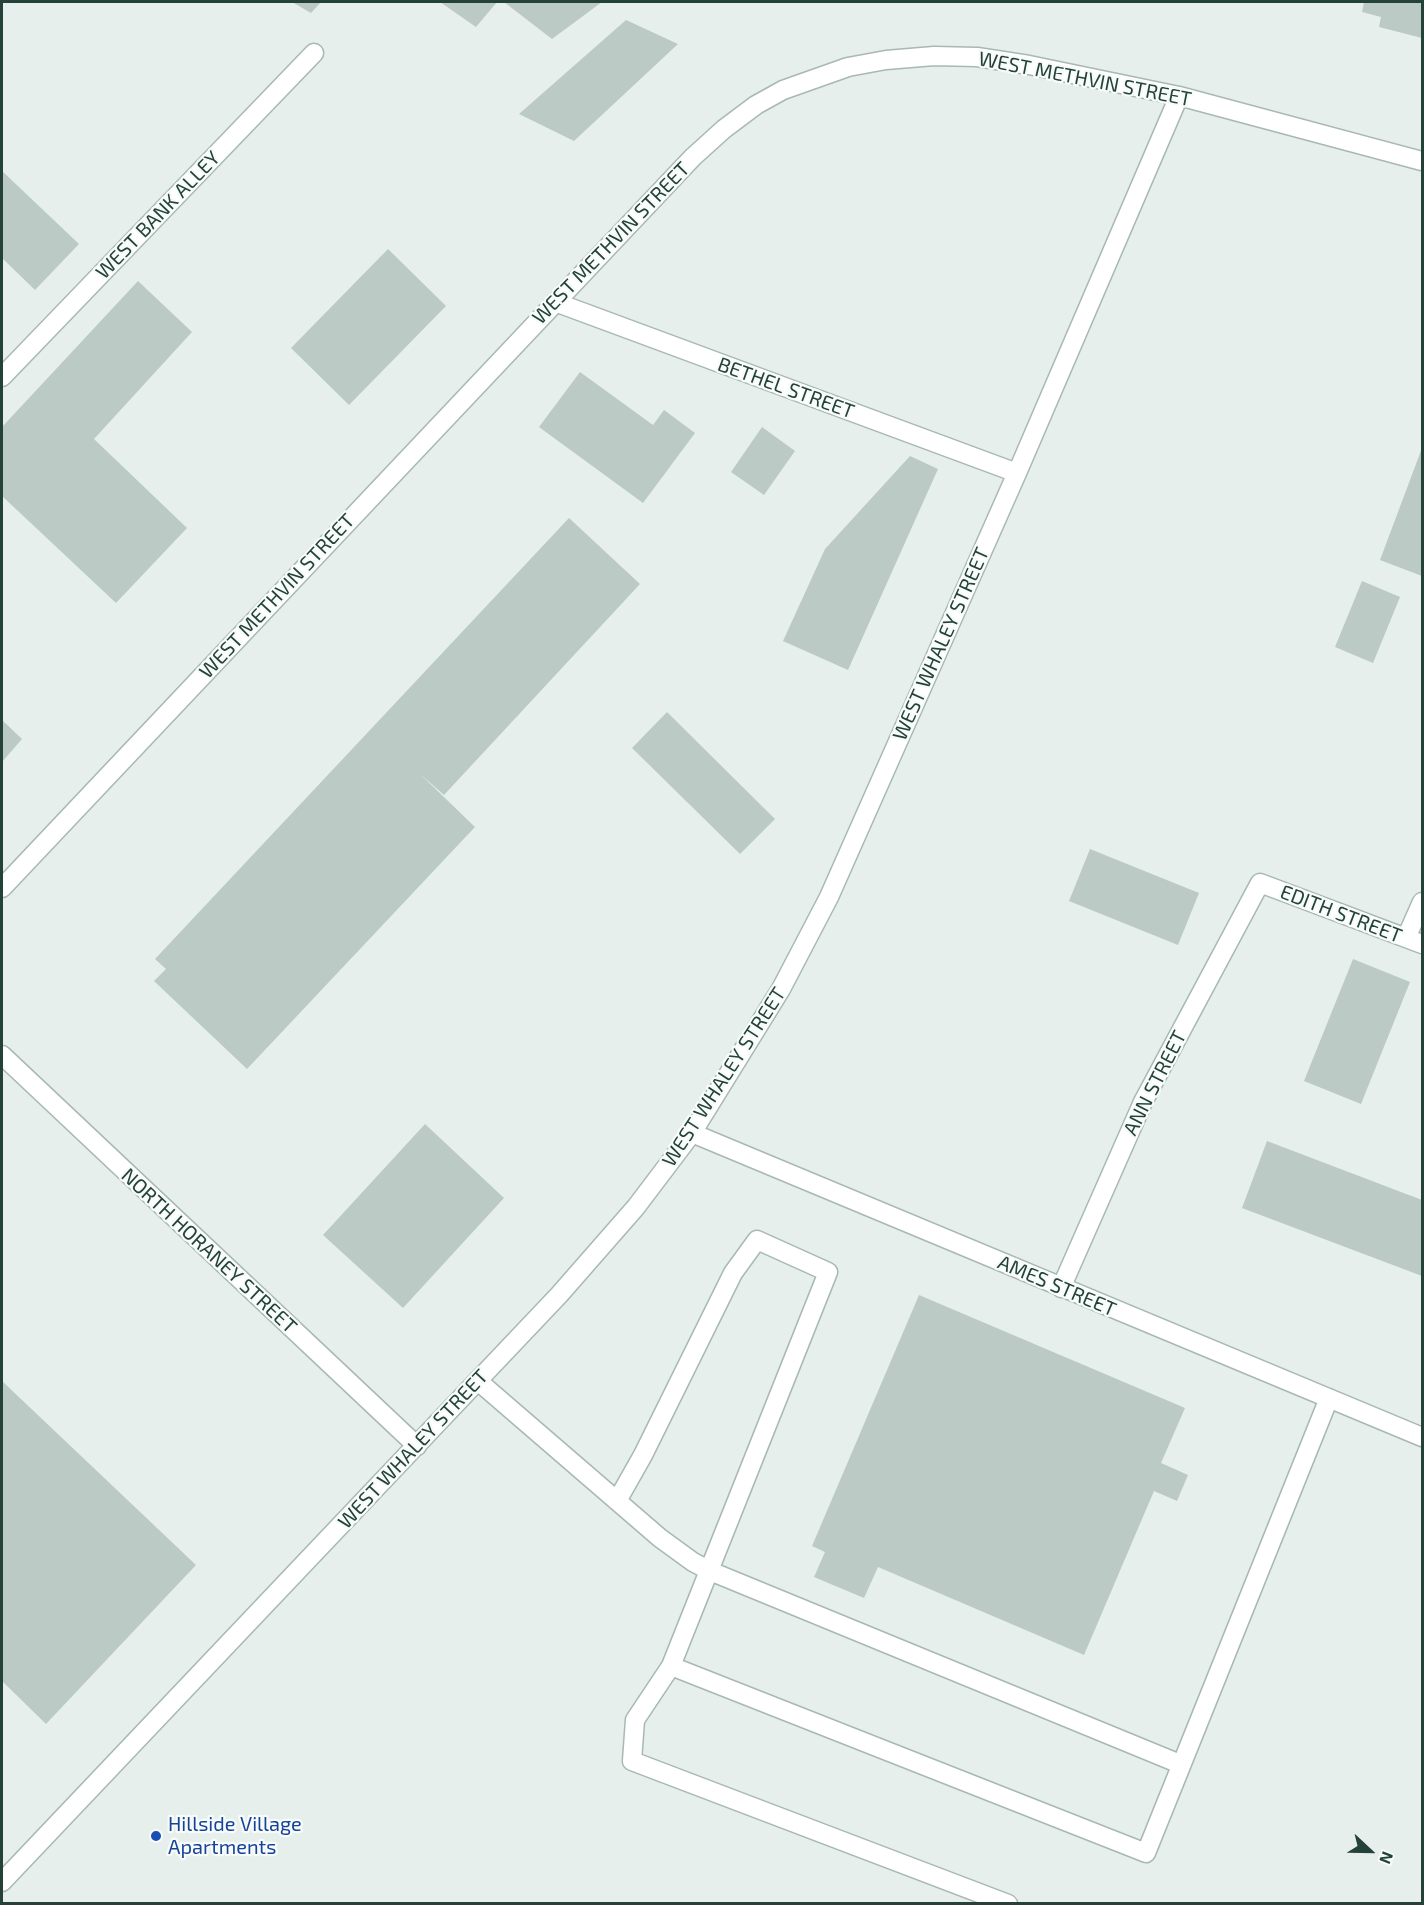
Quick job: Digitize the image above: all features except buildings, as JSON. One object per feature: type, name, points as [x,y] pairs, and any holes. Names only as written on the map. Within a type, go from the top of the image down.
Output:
[{"type":"street","name":"WEST BANK ALLEY","points":[[2,377],[314,53]]},
{"type":"street","name":"WEST METHVIN STREET","points":[[2,888],[693,157],[724,129],[756,105],[783,90],[848,67],[886,60],[934,56],[977,57],[1029,65],[1179,96],[1422,161]]},
{"type":"street","name":"WEST WHALEY STREET","points":[[2,1882],[478,1381],[615,1232],[657,1181],[692,1132],[764,1018],[814,930],[1017,473],[1179,96]]},
{"type":"street","name":"BETHEL STREET","points":[[555,302],[1017,473]]},
{"type":"street","name":"EDITH STREET","points":[[1260,883],[1414,941]]},
{"type":"street","name":"ANN STREET","points":[[1061,1288],[1143,1102],[1260,883]]},
{"type":"street","points":[[1414,941],[1422,902]]},
{"type":"street","name":"NORTH HORANEY STREET","points":[[2,1055],[417,1446]]},
{"type":"street","name":"AMES STREET","points":[[692,1132],[1422,1437]]},
{"type":"street","points":[[617,1501],[643,1455],[733,1273],[757,1240],[828,1272],[670,1666],[635,1720],[632,1761],[1008,1904]]},
{"type":"street","points":[[478,1381],[675,1550],[710,1571],[1180,1764]]},
{"type":"street","points":[[670,1666],[1146,1853],[1329,1398]]},
{"type":"place","name":"Hillside Village Apartments","points":[[156,1836]]}]
